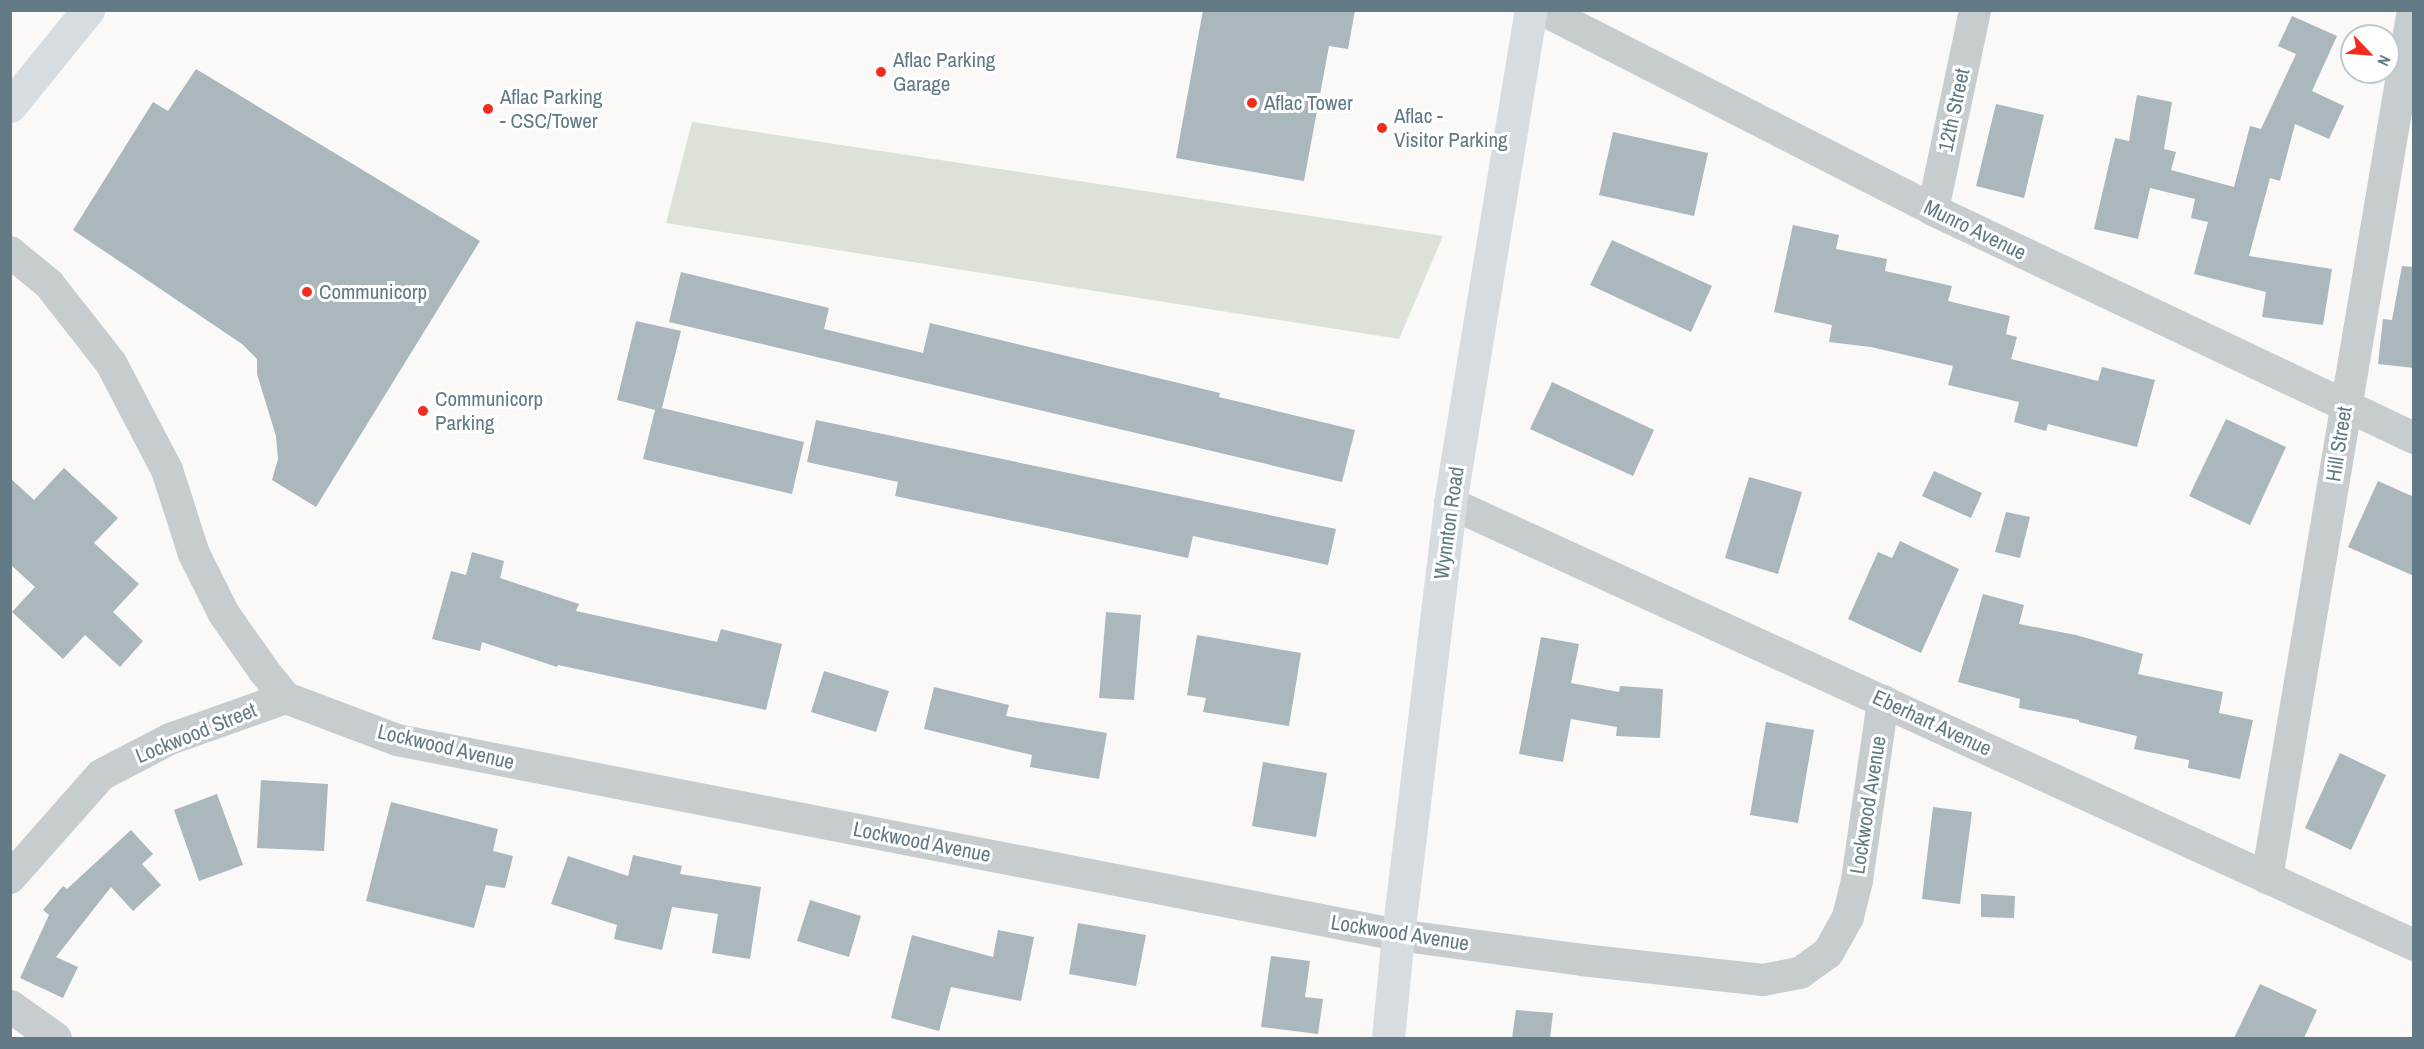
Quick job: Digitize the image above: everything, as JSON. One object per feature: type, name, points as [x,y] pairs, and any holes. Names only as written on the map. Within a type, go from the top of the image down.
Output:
[{"type":"main road","points":[[10,106],[88,10]]},
{"type":"main road","name":"Wynnton Road","points":[[1388,1038],[1398,935],[1450,502],[1531,10]]},
{"type":"street","name":"Munro Avenue","points":[[1543,10],[1933,210],[2414,438]]},
{"type":"street","name":"12th Street","points":[[1933,210],[1975,10]]},
{"type":"street","name":"Hill Street","points":[[2267,878],[2345,406],[2410,46],[2413,10]]},
{"type":"street","points":[[10,252],[49,284],[111,363],[167,470],[194,554],[224,614],[286,698]]},
{"type":"street","name":"Eberhart Avenue","points":[[1450,502],[2414,945]]},
{"type":"street","name":"Lockwood Street","points":[[10,878],[101,775],[170,739],[286,698]]},
{"type":"street","name":"Lockwood Avenue","points":[[286,698],[397,740],[1398,935],[1582,960],[1762,980],[1800,973],[1828,953],[1848,917],[1857,880],[1883,701]]},
{"type":"street","points":[[10,1006],[55,1038]]},
{"type":"shaded area","points":[[692,122],[1443,236],[1399,339],[666,223]]},
{"type":"building","name":"Aflac Tower","points":[[1203,10],[1355,10],[1348,49],[1329,46],[1304,181],[1176,158]]},
{"type":"building","points":[[2292,16],[2337,36],[2312,91],[2344,106],[2329,139],[2295,124],[2280,181],[2270,178],[2249,256],[2332,269],[2323,325],[2262,317],[2266,292],[2194,274],[2208,222],[2191,218],[2195,199],[2150,188],[2138,239],[2094,229],[2115,138],[2129,141],[2137,95],[2172,102],[2164,149],[2176,152],[2171,170],[2234,187],[2250,126],[2261,129],[2296,54],[2278,46]]},
{"type":"building","name":"Communicorp","points":[[196,69],[480,241],[316,507],[272,480],[278,459],[276,436],[257,374],[257,359],[242,344],[73,230],[153,102],[168,111]]},
{"type":"building","points":[[1996,104],[2044,115],[2024,198],[1976,186]]},
{"type":"building","points":[[1613,132],[1708,153],[1694,216],[1599,195]]},
{"type":"building","points":[[1793,225],[1839,235],[1836,249],[1887,259],[1885,271],[1952,286],[1948,301],[2010,316],[2006,334],[2017,337],[2011,359],[2098,381],[2102,367],[2155,380],[2137,447],[2048,424],[2046,431],[2014,422],[2019,402],[1948,385],[1953,366],[1871,347],[1829,342],[1832,325],[1774,312]]},
{"type":"building","points":[[1612,240],[1712,286],[1691,332],[1590,285]]},
{"type":"building","points":[[2402,266],[2414,267],[2414,368],[2378,364],[2383,319],[2392,320]]},
{"type":"building","points":[[681,272],[829,308],[824,329],[923,353],[930,323],[1220,393],[1219,397],[1355,430],[1342,482],[669,322]]},
{"type":"building","points":[[636,321],[681,331],[662,408],[804,442],[792,494],[643,459],[655,410],[617,400]]},
{"type":"building","points":[[1552,382],[1654,430],[1633,476],[1530,429]]},
{"type":"building","points":[[2226,419],[2286,447],[2250,525],[2189,496]]},
{"type":"building","points":[[816,420],[1336,529],[1328,565],[1193,536],[1188,558],[895,496],[898,482],[807,462]]},
{"type":"building","points":[[64,468],[118,518],[94,543],[139,584],[113,612],[143,641],[120,667],[85,635],[63,659],[12,612],[35,587],[10,564],[10,478],[34,500]]},
{"type":"building","points":[[1934,471],[1982,493],[1971,518],[1922,496]]},
{"type":"building","points":[[1749,477],[1802,492],[1778,574],[1725,558]]},
{"type":"building","points":[[2378,481],[2414,497],[2414,576],[2348,547]]},
{"type":"building","points":[[2006,512],[2030,517],[2020,558],[1995,552]]},
{"type":"building","points":[[1900,541],[1959,569],[1921,653],[1848,619],[1878,552],[1892,558]]},
{"type":"building","points":[[472,552],[504,561],[500,578],[579,604],[576,611],[717,642],[721,629],[782,644],[766,710],[558,665],[557,667],[482,642],[480,651],[432,639],[451,571],[466,575]]},
{"type":"building","points":[[1983,594],[2024,605],[2019,624],[2076,635],[2143,654],[2138,674],[2223,692],[2219,713],[2253,720],[2240,779],[2188,768],[2189,760],[2134,749],[2137,736],[2079,722],[2079,720],[2019,708],[2020,699],[1958,682]]},
{"type":"building","points":[[1106,612],[1141,615],[1134,700],[1099,698]]},
{"type":"building","points":[[1197,635],[1301,653],[1289,726],[1203,712],[1206,698],[1187,695]]},
{"type":"building","points":[[1541,637],[1579,644],[1571,683],[1619,692],[1620,686],[1663,689],[1660,738],[1616,736],[1617,727],[1571,719],[1563,762],[1519,754]]},
{"type":"building","points":[[824,671],[889,691],[876,732],[811,712]]},
{"type":"building","points":[[934,687],[1009,705],[1006,716],[1107,733],[1099,779],[1030,767],[1032,755],[924,729]]},
{"type":"building","points":[[1766,722],[1814,730],[1798,823],[1750,815]]},
{"type":"building","points":[[2340,753],[2386,775],[2351,850],[2305,828]]},
{"type":"building","points":[[1263,762],[1327,773],[1316,837],[1252,826]]},
{"type":"building","points":[[261,780],[328,784],[324,851],[257,848]]},
{"type":"building","points":[[217,794],[243,865],[199,881],[174,810]]},
{"type":"building","points":[[391,802],[498,829],[493,851],[513,856],[505,888],[486,885],[474,928],[366,901]]},
{"type":"building","points":[[1933,807],[1972,812],[1960,904],[1922,899]]},
{"type":"building","points":[[131,830],[153,854],[142,864],[161,885],[133,911],[111,887],[56,957],[78,967],[63,998],[20,978],[49,915],[43,910],[63,886],[67,889]]},
{"type":"building","points":[[633,855],[682,866],[680,874],[761,887],[750,959],[712,953],[718,914],[672,907],[662,950],[614,939],[617,925],[551,904],[568,856],[628,876]]},
{"type":"building","points":[[1981,894],[2015,896],[2014,918],[1981,917]]},
{"type":"building","points":[[810,900],[861,916],[849,957],[797,941]]},
{"type":"building","points":[[1078,923],[1146,935],[1136,986],[1069,974]]},
{"type":"building","points":[[998,930],[1034,937],[1021,1001],[951,987],[939,1031],[891,1018],[912,935],[993,957]]},
{"type":"building","points":[[1271,956],[1310,961],[1305,997],[1323,999],[1318,1034],[1261,1027]]},
{"type":"building","points":[[2260,984],[2317,1010],[2304,1038],[2234,1038]]},
{"type":"building","points":[[1516,1010],[1553,1013],[1550,1038],[1512,1038]]},
{"type":"place","name":"Aflac Parking Garage","points":[[881,72]]},
{"type":"place","name":"Aflac Tower","points":[[1252,103]]},
{"type":"place","name":"Aflac Parking - CSC/Tower","points":[[488,109]]},
{"type":"place","name":"Aflac - Visitor Parking","points":[[1382,128]]},
{"type":"place","name":"Communicorp","points":[[307,292]]},
{"type":"place","name":"Communicorp Parking","points":[[423,411]]}]
